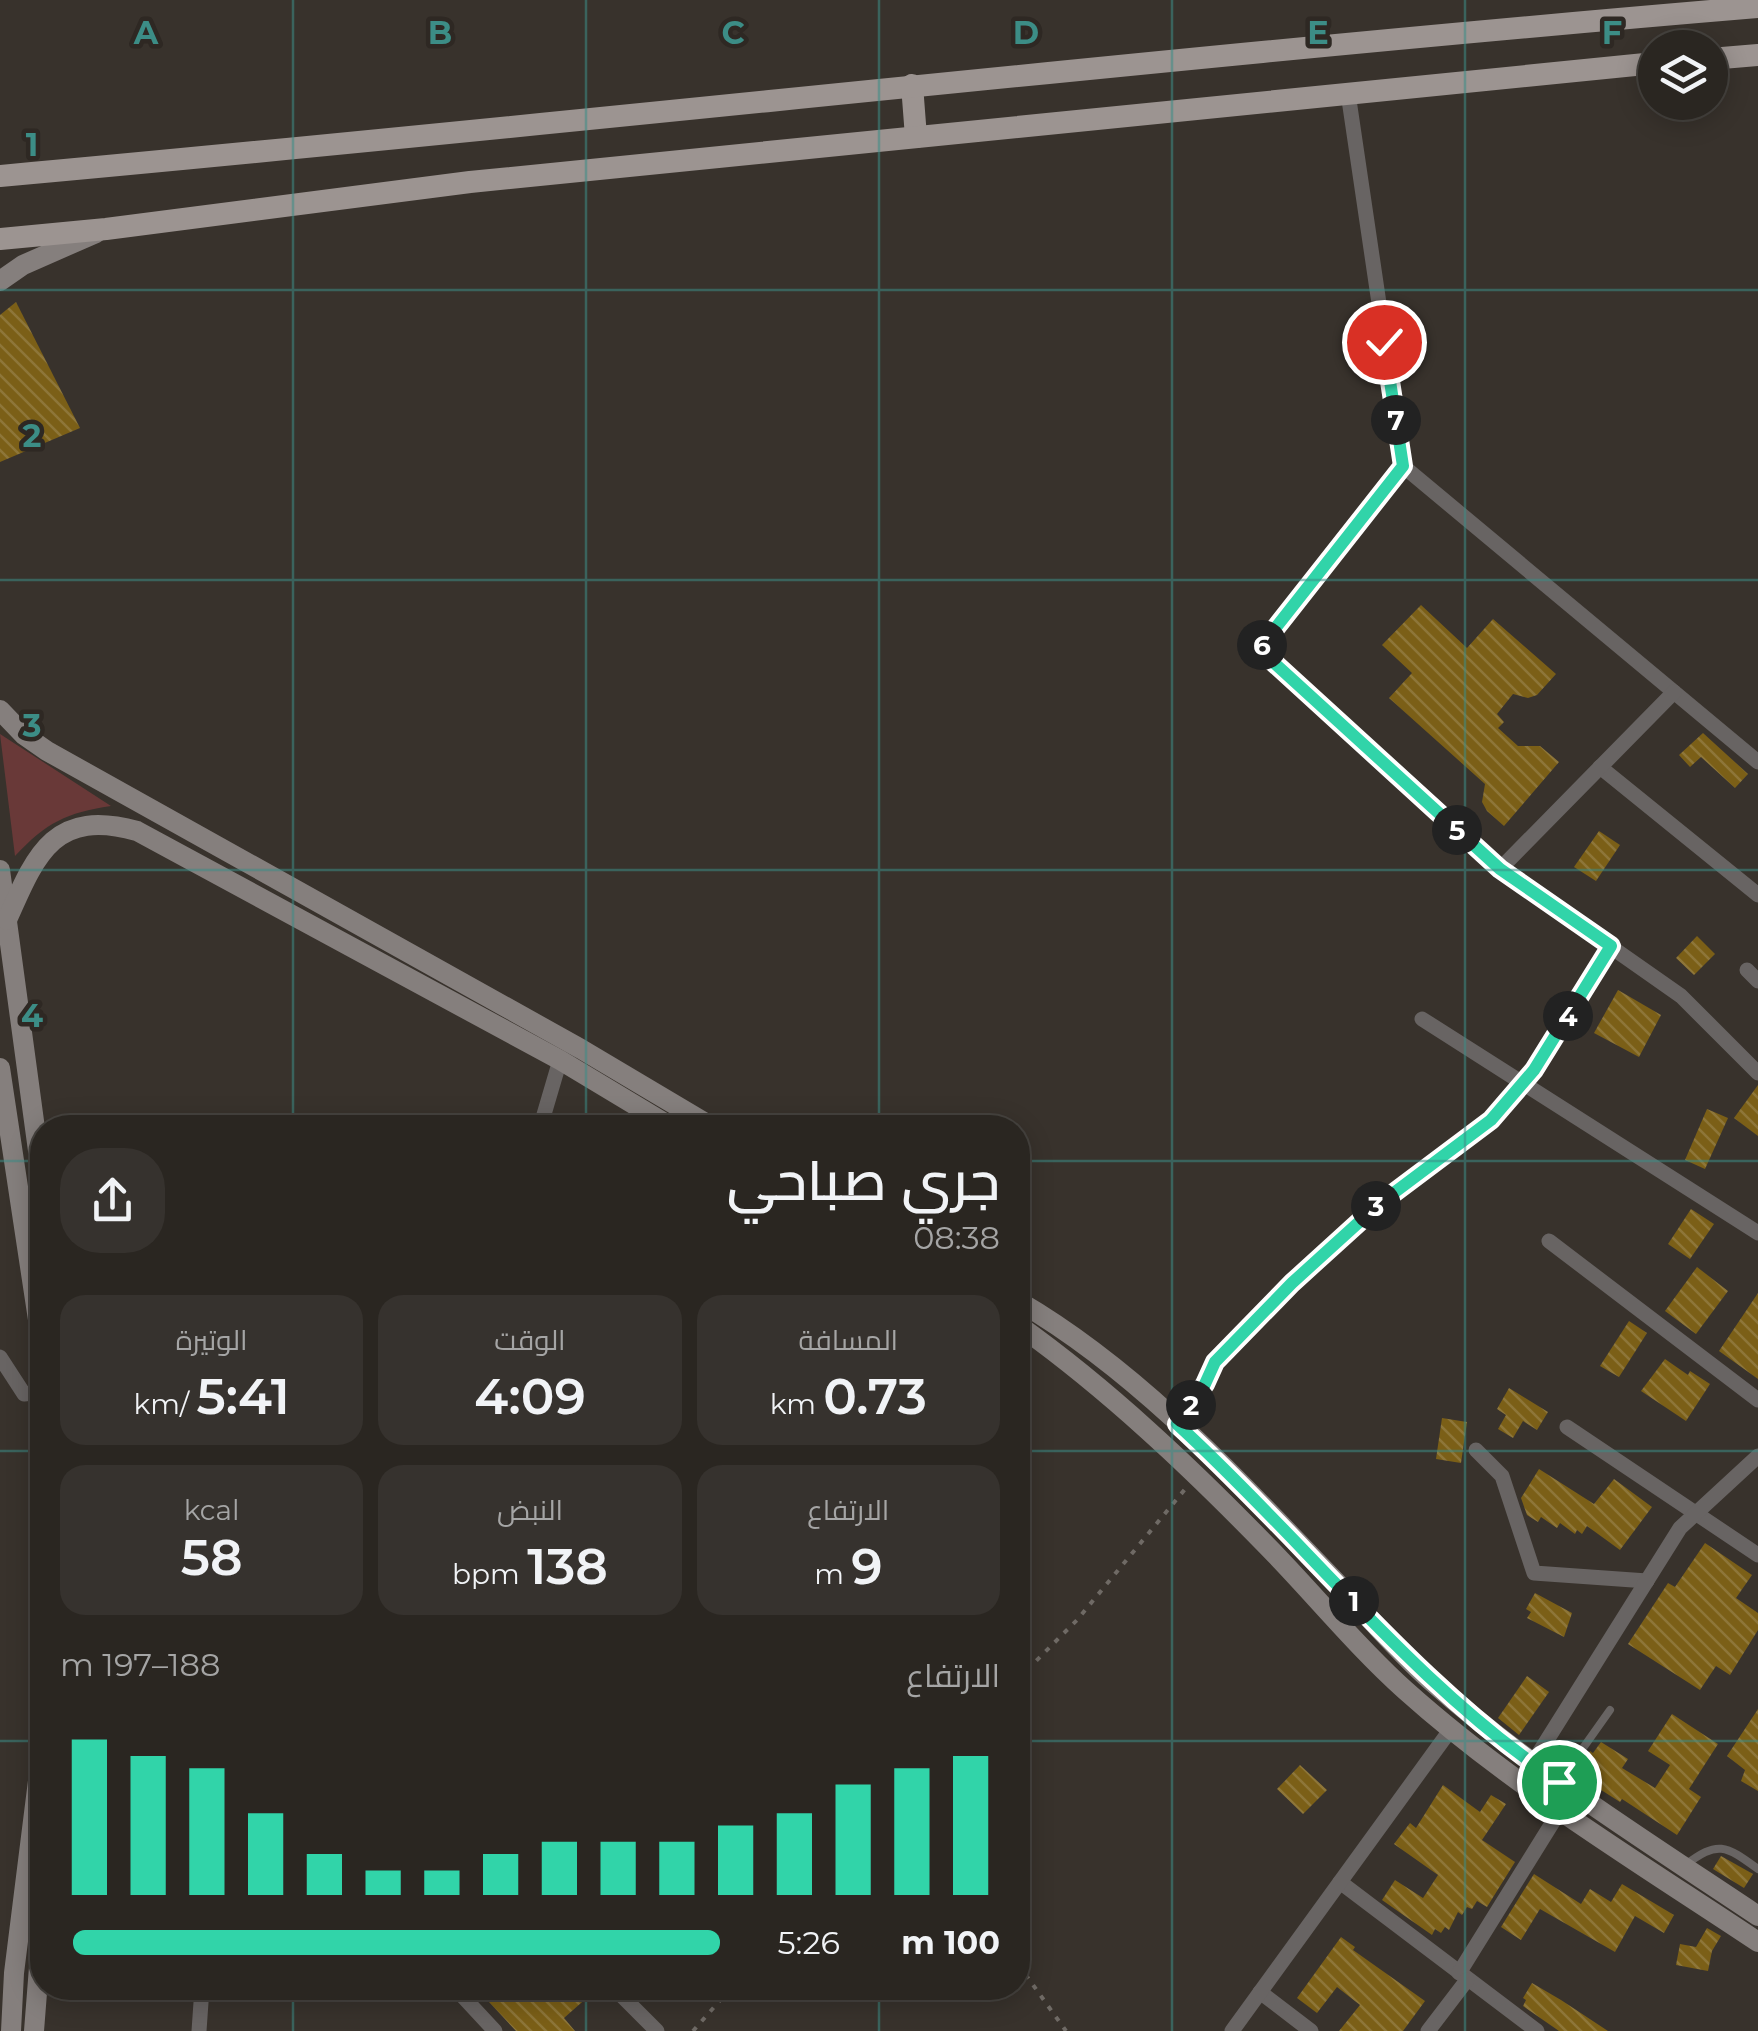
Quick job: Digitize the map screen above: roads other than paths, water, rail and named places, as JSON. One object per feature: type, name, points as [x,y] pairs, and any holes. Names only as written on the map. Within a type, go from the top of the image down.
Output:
[{"type":"main road","points":[[0,176],[460,134],[1367,40],[1758,7]]},
{"type":"main road","points":[[1728,58],[1758,55]]},
{"type":"main road","points":[[0,239],[470,182],[1638,65]]},
{"type":"main road","points":[[912,85],[916,137]]},
{"type":"street","points":[[1348,93],[1403,466],[1758,762]]},
{"type":"street","points":[[0,281],[23,265],[106,229]]},
{"type":"street","points":[[1403,466],[1259,649],[1500,869],[1681,996],[1758,1073]]},
{"type":"street","points":[[1500,869],[1674,692]]},
{"type":"street","points":[[0,710],[24,735],[47,751],[692,1115]]},
{"type":"street","points":[[1600,768],[1758,896]]},
{"type":"street","points":[[7,920],[35,858],[55,838],[81,826],[110,823],[138,831],[560,1060],[651,1115]]},
{"type":"street","points":[[204,868],[217,845]]},
{"type":"street","points":[[0,870],[35,1115]]},
{"type":"street","points":[[1422,1019],[1758,1232]]},
{"type":"street","points":[[544,1115],[560,1060]]},
{"type":"street","points":[[0,1068],[30,1268]]},
{"type":"street","points":[[12,1150],[30,1147]]},
{"type":"street","points":[[1549,1241],[1758,1400]]},
{"type":"street","points":[[1030,1309],[1103,1359],[1177,1424],[1428,1679],[1758,1942]]},
{"type":"street","points":[[1030,1334],[1079,1369],[1196,1476],[1403,1688],[1451,1729],[1561,1809],[1758,1916]]},
{"type":"street","points":[[0,1358],[24,1394],[30,1393]]},
{"type":"street","points":[[1568,1427],[1758,1554]]},
{"type":"street","points":[[1476,1450],[1502,1476],[1534,1573],[1647,1581]]},
{"type":"street","points":[[1532,1764],[1680,1528],[1758,1456]]},
{"type":"street","points":[[1232,2031],[1451,1729]]},
{"type":"street","points":[[1428,2031],[1561,1809]]},
{"type":"street","points":[[11,2031],[30,1845]]},
{"type":"street","points":[[1340,1882],[1537,2031]]},
{"type":"street","points":[[1260,1992],[1311,2031]]},
{"type":"street","points":[[34,2031],[36,2000]]},
{"type":"street","points":[[199,2031],[201,2000]]},
{"type":"street","points":[[465,2000],[495,2031]]},
{"type":"street","points":[[626,2000],[656,2031]]},
{"type":"lane","points":[[1559,1782],[1610,1710]]},
{"type":"lane","points":[[1678,1875],[1712,1848],[1730,1848],[1758,1868]]}]
